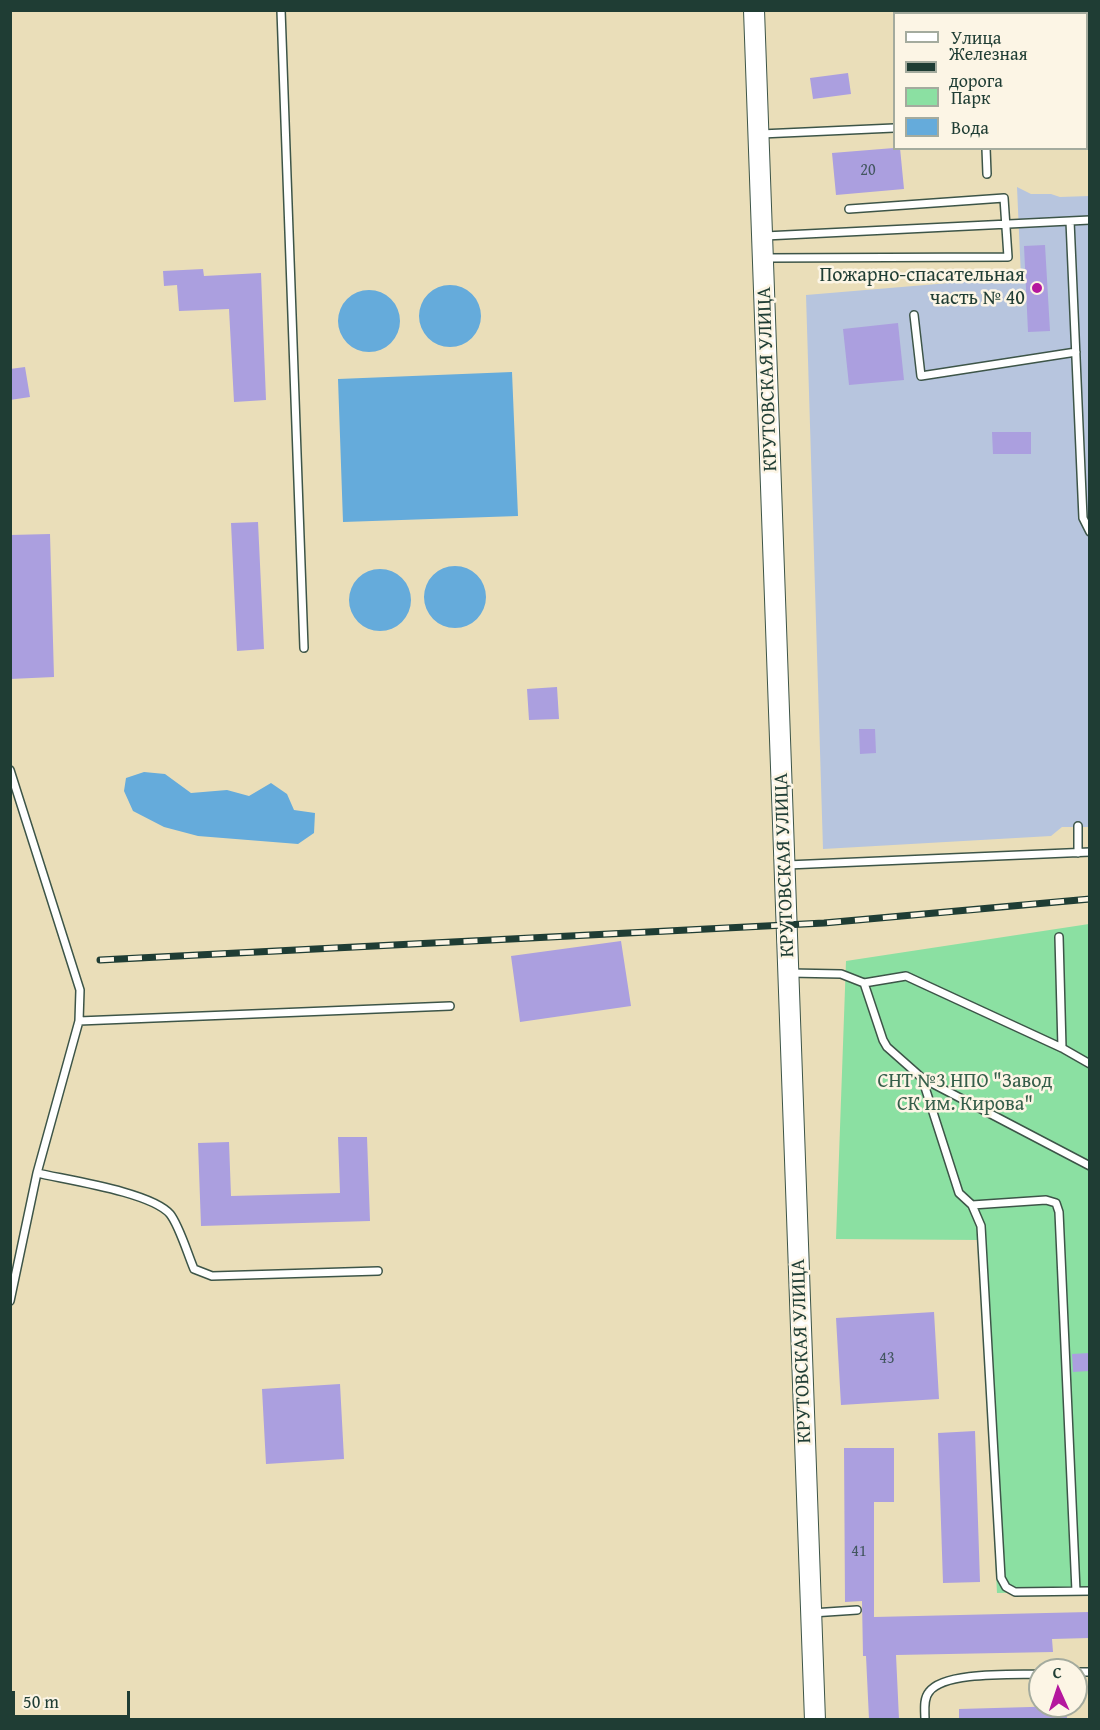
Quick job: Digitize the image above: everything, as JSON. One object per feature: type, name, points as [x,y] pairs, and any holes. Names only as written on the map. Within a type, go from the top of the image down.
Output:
[{"type":"street","name":"КРУТОВСКАЯ УЛИЦА","points":[[754,10],[815,1719]]},
{"type":"lane","points":[[280,10],[304,648]]},
{"type":"lane","points":[[759,134],[893,128]]},
{"type":"lane","points":[[986,150],[987,174]]},
{"type":"lane","points":[[763,258],[1008,257],[1004,198],[849,209]]},
{"type":"lane","points":[[762,236],[1089,220]]},
{"type":"lane","points":[[1070,221],[1083,518],[1089,532]]},
{"type":"lane","points":[[914,315],[921,376],[1076,352]]},
{"type":"lane","points":[[10,770],[80,990],[79,1021],[38,1173],[10,1301]]},
{"type":"lane","points":[[1078,826],[1078,853]]},
{"type":"lane","points":[[785,865],[1089,852]]},
{"type":"lane","points":[[1059,937],[1062,1048]]},
{"type":"lane","points":[[789,973],[842,974],[864,983],[906,976],[1062,1048],[1089,1064]]},
{"type":"lane","points":[[864,983],[887,1047],[922,1078],[1089,1166]]},
{"type":"lane","points":[[79,1021],[450,1006]]},
{"type":"lane","points":[[922,1078],[959,1193],[972,1205],[981,1226],[1001,1578],[1006,1587],[1015,1592],[1089,1591]]},
{"type":"lane","points":[[38,1173],[146,1198],[170,1213],[194,1269],[212,1276],[378,1271]]},
{"type":"lane","points":[[972,1205],[1046,1200],[1056,1203],[1059,1212],[1076,1591]]},
{"type":"lane","points":[[812,1613],[857,1610]]},
{"type":"lane","points":[[925,1719],[924,1705],[929,1692],[941,1683],[961,1677],[1028,1674]]},
{"type":"shaded area","points":[[1017,187],[1031,194],[1051,194],[1060,197],[1089,196],[1089,827],[1062,827],[1051,836],[823,849],[806,295],[1021,277]]},
{"type":"green space","name":"СНТ №3 НПО \"Завод СК им. Кирова\"","points":[[1089,924],[1089,1591],[997,1593],[980,1240],[836,1239],[846,961]]},
{"type":"water","points":[[450,285],[472,294],[481,316],[472,338],[450,347],[428,338],[419,316],[428,294]]},
{"type":"water","points":[[369,290],[391,299],[400,321],[391,343],[369,352],[347,343],[338,321],[347,299]]},
{"type":"water","points":[[512,372],[518,516],[343,522],[338,379]]},
{"type":"water","points":[[455,566],[477,575],[486,597],[477,619],[455,628],[433,619],[424,597],[433,575]]},
{"type":"water","points":[[380,569],[402,578],[411,600],[402,622],[380,631],[358,622],[349,600],[358,578]]},
{"type":"water","points":[[144,772],[165,774],[191,793],[227,790],[249,796],[271,783],[287,794],[294,810],[315,813],[314,833],[298,844],[198,836],[164,827],[133,811],[124,791],[126,778]]},
{"type":"building","points":[[848,73],[851,94],[813,99],[810,78]]},
{"type":"building","points":[[893,149],[900,150],[904,189],[836,195],[832,153]]},
{"type":"building","name":"Пожарно-спасательная часть № 40","points":[[1045,245],[1050,331],[1028,332],[1024,246]]},
{"type":"building","points":[[203,269],[204,276],[261,273],[266,400],[234,402],[229,309],[179,311],[177,285],[164,286],[163,271]]},
{"type":"building","points":[[898,323],[904,380],[849,385],[843,329]]},
{"type":"building","points":[[25,367],[30,397],[10,400],[10,369]]},
{"type":"building","points":[[992,432],[1031,432],[1031,454],[993,454]]},
{"type":"building","points":[[258,522],[264,649],[237,651],[231,523]]},
{"type":"building","points":[[50,534],[54,677],[10,679],[10,535]]},
{"type":"building","points":[[557,687],[559,719],[529,720],[527,689]]},
{"type":"building","points":[[859,729],[875,729],[876,753],[860,754]]},
{"type":"building","points":[[621,941],[631,1006],[520,1022],[511,956]]},
{"type":"building","points":[[338,1137],[367,1137],[370,1221],[201,1226],[198,1143],[229,1142],[231,1196],[340,1193]]},
{"type":"building","points":[[934,1312],[939,1399],[841,1405],[836,1318]]},
{"type":"building","points":[[1089,1353],[1089,1371],[1073,1372],[1072,1354]]},
{"type":"building","points":[[340,1384],[344,1459],[266,1464],[262,1389]]},
{"type":"building","points":[[975,1431],[980,1582],[943,1583],[938,1433]]},
{"type":"building","points":[[844,1448],[894,1448],[894,1502],[874,1502],[874,1617],[1089,1612],[1089,1638],[1052,1639],[1053,1652],[896,1655],[899,1719],[869,1719],[866,1656],[863,1656],[862,1601],[845,1602]]},
{"type":"building","points":[[1028,1707],[1028,1718],[1067,1719],[959,1719],[959,1709]]},
{"type":"railway","points":[[100,960],[824,923],[1090,899]]},
{"type":"place","name":"Пожарно-спасательная часть № 40","points":[[1037,288]]}]
